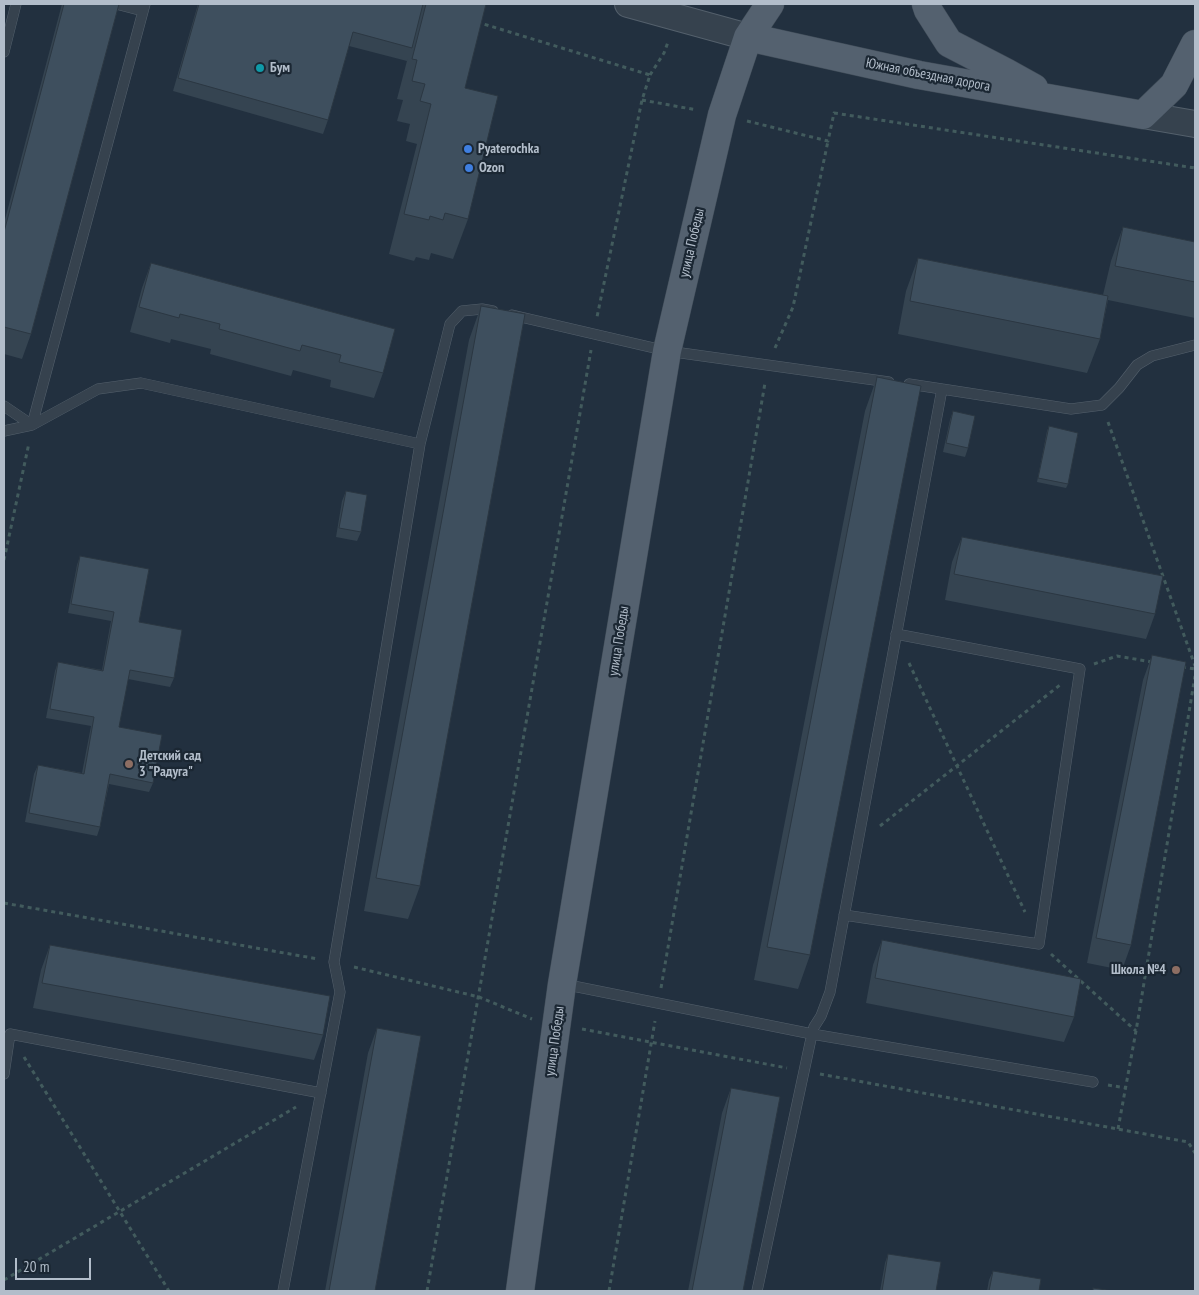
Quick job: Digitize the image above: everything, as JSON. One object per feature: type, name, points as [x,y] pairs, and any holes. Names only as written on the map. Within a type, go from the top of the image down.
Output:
[{"type":"main road","name":"улица Победы","points":[[520,1291],[562,984],[667,351],[722,115],[748,37],[770,4]]},
{"type":"main road","points":[[926,4],[950,43],[1007,72],[1050,98]]},
{"type":"main road","name":"Южная объездная дорога","points":[[748,37],[919,75],[1143,115]]},
{"type":"main road","points":[[1143,115],[1174,85],[1195,44]]},
{"type":"street","name":"Южная объездная дорога","points":[[628,4],[748,37]]},
{"type":"street","points":[[1143,115],[1195,124]]},
{"type":"lane","points":[[4,52],[16,4]]},
{"type":"lane","points":[[32,425],[144,7],[119,5]]},
{"type":"lane","points":[[283,1291],[340,992],[334,962],[420,444],[450,324],[462,312],[482,309],[667,351],[1071,409],[1102,405],[1137,366],[1152,356],[1195,344]]},
{"type":"lane","points":[[4,431],[32,425],[98,389],[141,383],[420,444]]},
{"type":"lane","points":[[757,1291],[812,1034],[830,992],[942,389]]},
{"type":"lane","points":[[4,406],[32,425]]},
{"type":"lane","points":[[844,915],[1040,944],[1080,669],[896,634]]},
{"type":"lane","points":[[562,984],[812,1034],[1093,1082]]},
{"type":"lane","points":[[4,1074],[10,1034],[320,1093]]},
{"type":"path","points":[[427,1291],[594,333],[642,100],[650,75],[469,20]]},
{"type":"path","points":[[642,100],[722,115],[828,141]]},
{"type":"path","points":[[609,1291],[768,365],[793,307],[834,113],[1195,168]]},
{"type":"path","points":[[1102,405],[1195,667],[1176,666]]},
{"type":"path","points":[[4,560],[32,425]]},
{"type":"path","points":[[896,634],[1040,944],[1136,1032]]},
{"type":"path","points":[[857,843],[1080,669],[1117,656],[1156,662]]},
{"type":"path","points":[[1118,1129],[1195,676]]},
{"type":"path","points":[[4,903],[334,962],[479,997],[527,1019],[1188,1142],[1195,1153]]},
{"type":"path","points":[[10,1034],[169,1291]]},
{"type":"path","points":[[4,1280],[320,1093]]},
{"type":"building","points":[[64,4],[119,4],[31,334],[4,327],[4,232]]},
{"type":"building","name":"Бум","points":[[199,4],[423,4],[412,48],[353,32],[328,120],[178,78]]},
{"type":"building","points":[[426,4],[486,4],[465,88],[498,96],[468,219],[445,213],[443,220],[430,216],[429,220],[404,214],[431,104],[420,101],[425,84],[412,81],[417,60],[412,59]]},
{"type":"building","points":[[1123,227],[1195,242],[1195,282],[1115,266]]},
{"type":"building","points":[[918,258],[1108,296],[1100,339],[910,301]]},
{"type":"building","points":[[151,263],[395,329],[383,373],[339,362],[341,355],[302,345],[300,351],[219,329],[220,324],[180,314],[179,318],[139,307]]},
{"type":"building","points":[[481,306],[525,314],[420,886],[376,878]]},
{"type":"building","points":[[877,377],[921,386],[810,955],[767,947]]},
{"type":"building","points":[[953,411],[975,416],[968,448],[946,443]]},
{"type":"building","points":[[1049,426],[1078,433],[1068,484],[1038,478]]},
{"type":"building","points":[[346,491],[367,495],[361,532],[339,528]]},
{"type":"building","points":[[962,537],[1163,576],[1155,614],[954,574]]},
{"type":"building","points":[[80,556],[149,569],[139,622],[182,630],[174,678],[130,670],[119,727],[162,735],[153,783],[110,774],[100,827],[29,813],[38,765],[84,774],[94,717],[50,709],[58,662],[103,671],[114,612],[71,604]]},
{"type":"building","points":[[1152,655],[1186,662],[1131,945],[1096,938]]},
{"type":"building","points":[[882,940],[1081,979],[1074,1017],[875,978]]},
{"type":"building","points":[[50,945],[330,996],[323,1035],[42,983]]},
{"type":"building","points":[[377,1028],[421,1036],[375,1291],[329,1291]]},
{"type":"building","points":[[731,1088],[780,1097],[743,1291],[692,1291]]},
{"type":"building","points":[[888,1254],[941,1262],[936,1291],[882,1291]]},
{"type":"building","points":[[993,1271],[1041,1279],[1039,1291],[989,1291]]},
{"type":"building","points":[[1093,1288],[1113,1291],[1093,1291]]},
{"type":"place","name":"Бум","points":[[260,68]]},
{"type":"place","name":"Pyaterochka","points":[[468,149]]},
{"type":"place","name":"Ozon","points":[[469,168]]},
{"type":"place","name":"Детский сад 3 \"Радуга\"","points":[[129,764]]},
{"type":"place","name":"Школа №4","points":[[1176,970]]}]
